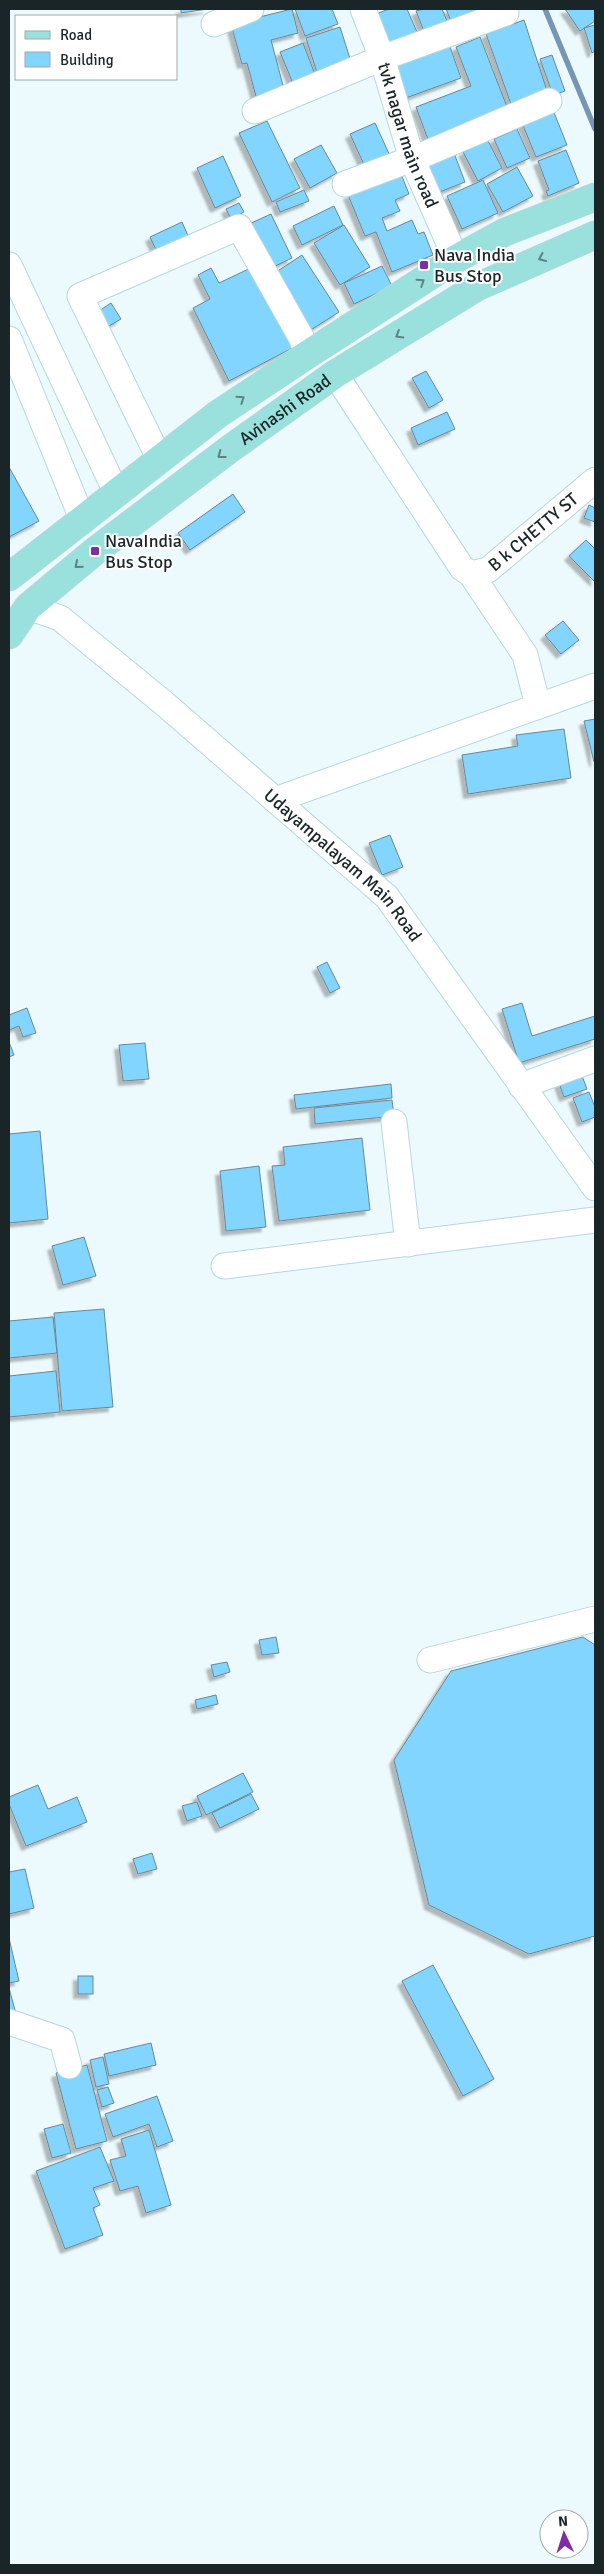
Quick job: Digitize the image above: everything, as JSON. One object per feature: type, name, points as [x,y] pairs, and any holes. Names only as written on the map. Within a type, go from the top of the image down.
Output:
[{"type":"main road","name":"Avinashi Road","points":[[9,577],[84,521],[218,414],[307,355],[456,259],[505,232],[584,201]]},
{"type":"main road","name":"Avinashi Road","points":[[9,635],[28,607],[95,551],[230,448],[335,374],[477,287],[591,237]]},
{"type":"street","points":[[214,24],[251,9]]},
{"type":"street","name":"tvk nagar main road","points":[[363,9],[382,58],[412,159],[456,259]]},
{"type":"street","points":[[255,111],[382,58],[506,13]]},
{"type":"street","points":[[345,184],[412,159],[548,101]]},
{"type":"street","points":[[160,460],[80,296],[239,227],[302,339],[307,355]]},
{"type":"street","points":[[9,265],[117,494]]},
{"type":"street","points":[[12,353],[84,521]]},
{"type":"street","name":"B k CHETTY ST","points":[[335,374],[462,568],[471,574],[488,570],[595,480]]},
{"type":"street","points":[[471,574],[525,655],[538,706]]},
{"type":"street","name":"Udayampalayam Main Road","points":[[28,607],[60,618],[166,705],[387,897],[595,1188]]},
{"type":"street","points":[[275,800],[595,686]]},
{"type":"street","points":[[521,1086],[595,1058]]},
{"type":"street","points":[[394,1122],[408,1244]]},
{"type":"street","points":[[224,1266],[595,1220]]},
{"type":"street","points":[[430,1660],[595,1618]]},
{"type":"street","points":[[9,2022],[62,2040],[69,2066]]},
{"type":"building","points":[[181,9],[208,9],[181,13]]},
{"type":"building","points":[[292,9],[298,33],[271,40],[285,93],[257,100],[247,63],[242,64],[231,24]]},
{"type":"building","points":[[295,9],[332,9],[338,24],[305,36]]},
{"type":"building","points":[[389,9],[407,9],[420,39],[392,51],[376,14]]},
{"type":"building","points":[[442,9],[449,26],[425,34],[416,11]]},
{"type":"building","points":[[446,9],[477,9],[480,15],[453,26]]},
{"type":"building","points":[[565,9],[595,9],[595,21],[580,31]]},
{"type":"building","points":[[524,20],[549,97],[513,110],[486,34]]},
{"type":"building","points":[[595,25],[595,51],[592,53],[584,28]]},
{"type":"building","points":[[340,27],[353,68],[319,79],[306,38]]},
{"type":"building","points":[[480,37],[509,112],[429,142],[416,107],[471,86],[456,47]]},
{"type":"building","points":[[303,43],[316,77],[294,86],[280,52]]},
{"type":"building","points":[[449,44],[461,78],[403,99],[391,65]]},
{"type":"building","points":[[552,55],[565,91],[553,95],[540,59]]},
{"type":"building","points":[[553,110],[567,145],[536,157],[522,123]]},
{"type":"building","points":[[267,121],[300,188],[272,202],[239,133]]},
{"type":"building","points":[[375,123],[391,158],[366,169],[350,134]]},
{"type":"building","points":[[517,129],[530,158],[507,168],[494,139]]},
{"type":"building","points":[[487,139],[502,168],[478,181],[463,152]]},
{"type":"building","points":[[321,145],[337,173],[310,188],[294,159]]},
{"type":"building","points":[[566,150],[579,183],[548,196],[546,191],[549,190],[538,161]]},
{"type":"building","points":[[454,153],[465,182],[437,193],[426,164]]},
{"type":"building","points":[[223,156],[241,196],[215,208],[197,168]]},
{"type":"building","points":[[517,167],[533,196],[503,212],[487,184]]},
{"type":"building","points":[[401,174],[409,194],[395,200],[400,211],[382,218],[387,231],[412,220],[418,234],[424,232],[433,255],[392,272],[376,232],[365,236],[348,195]]},
{"type":"building","points":[[483,180],[498,213],[462,229],[447,196]]},
{"type":"building","points":[[304,190],[309,201],[280,212],[276,202]]},
{"type":"building","points":[[239,203],[244,212],[231,219],[226,209]]},
{"type":"building","points":[[334,206],[343,225],[302,245],[293,226]]},
{"type":"building","points":[[271,214],[292,258],[269,269],[247,225]]},
{"type":"building","points":[[182,222],[189,238],[157,252],[150,237]]},
{"type":"building","points":[[344,225],[370,267],[340,285],[314,243]]},
{"type":"building","points":[[302,255],[339,312],[306,333],[270,276]]},
{"type":"building","points":[[257,265],[298,345],[229,381],[193,308],[210,299],[198,275],[211,268],[219,283]]},
{"type":"building","points":[[382,266],[392,286],[354,304],[344,283]]},
{"type":"building","points":[[111,303],[121,319],[109,326],[99,311]]},
{"type":"building","points":[[426,371],[443,400],[429,408],[412,378]]},
{"type":"building","points":[[447,412],[455,429],[418,445],[411,428]]},
{"type":"building","points":[[9,467],[39,521],[9,537]]},
{"type":"building","points":[[233,494],[245,512],[190,550],[178,533]]},
{"type":"building","points":[[589,505],[595,508],[595,522],[584,518]]},
{"type":"building","points":[[586,540],[595,549],[595,582],[569,556]]},
{"type":"building","points":[[563,621],[579,640],[561,654],[545,635]]},
{"type":"building","points":[[595,719],[595,762],[594,762],[584,721]]},
{"type":"building","points":[[564,729],[571,778],[468,794],[462,755],[518,746],[516,735]]},
{"type":"building","points":[[390,835],[403,867],[382,875],[369,843]]},
{"type":"building","points":[[327,962],[340,988],[330,993],[317,967]]},
{"type":"building","points":[[522,1003],[532,1036],[595,1016],[595,1039],[519,1063],[502,1009]]},
{"type":"building","points":[[27,1008],[36,1033],[23,1037],[19,1026],[9,1030],[9,1015]]},
{"type":"building","points":[[9,1042],[14,1055],[9,1057]]},
{"type":"building","points":[[145,1043],[149,1079],[123,1081],[119,1045]]},
{"type":"building","points":[[582,1076],[587,1089],[564,1097],[559,1083]]},
{"type":"building","points":[[391,1084],[392,1098],[296,1109],[294,1095]]},
{"type":"building","points":[[589,1092],[595,1107],[595,1117],[582,1122],[573,1098]]},
{"type":"building","points":[[392,1100],[394,1116],[315,1124],[314,1108]]},
{"type":"building","points":[[40,1131],[48,1219],[9,1223],[9,1134]]},
{"type":"building","points":[[362,1138],[370,1210],[279,1221],[272,1166],[285,1165],[283,1147]]},
{"type":"building","points":[[259,1166],[266,1227],[226,1231],[220,1171]]},
{"type":"building","points":[[84,1237],[96,1276],[63,1285],[52,1246]]},
{"type":"building","points":[[104,1309],[113,1407],[62,1411],[54,1313]]},
{"type":"building","points":[[53,1317],[57,1353],[9,1358],[9,1321]]},
{"type":"building","points":[[56,1371],[60,1412],[9,1417],[9,1376]]},
{"type":"building","points":[[276,1637],[279,1653],[262,1655],[259,1640]]},
{"type":"building","points":[[583,1637],[595,1645],[595,1936],[529,1954],[429,1905],[394,1760],[451,1671]]},
{"type":"building","points":[[227,1662],[230,1672],[214,1677],[211,1665]]},
{"type":"building","points":[[216,1695],[218,1704],[197,1709],[195,1700]]},
{"type":"building","points":[[243,1773],[253,1792],[206,1815],[197,1796]]},
{"type":"building","points":[[38,1785],[48,1809],[77,1797],[87,1822],[26,1846],[9,1804],[9,1797]]},
{"type":"building","points":[[251,1794],[259,1809],[220,1828],[212,1813]]},
{"type":"building","points":[[197,1802],[202,1816],[187,1821],[182,1806]]},
{"type":"building","points":[[152,1853],[157,1869],[138,1874],[133,1859]]},
{"type":"building","points":[[25,1869],[34,1908],[9,1914],[9,1872]]},
{"type":"building","points":[[9,1938],[19,1981],[9,1983]]},
{"type":"building","points":[[433,1965],[494,2079],[463,2096],[402,1981]]},
{"type":"building","points":[[78,1976],[93,1976],[93,1994],[78,1994]]},
{"type":"building","points":[[9,1988],[15,2010],[9,2012]]},
{"type":"building","points":[[151,2043],[156,2065],[109,2076],[104,2054]]},
{"type":"building","points":[[103,2057],[109,2084],[96,2087],[90,2060]]},
{"type":"building","points":[[87,2065],[107,2141],[76,2149],[56,2073]]},
{"type":"building","points":[[108,2087],[114,2103],[102,2107],[97,2090]]},
{"type":"building","points":[[157,2096],[173,2141],[157,2147],[149,2124],[113,2137],[105,2114]]},
{"type":"building","points":[[63,2124],[71,2153],[52,2158],[44,2129]]},
{"type":"building","points":[[149,2130],[171,2205],[146,2213],[138,2186],[120,2191],[110,2160],[126,2156],[121,2139]]},
{"type":"building","points":[[100,2147],[114,2181],[93,2188],[100,2205],[93,2208],[103,2235],[65,2249],[36,2171]]},
{"type":"waterway","points":[[545,9],[595,129]]},
{"type":"place","name":"Nava India Bus Stop","points":[[424,265]]},
{"type":"place","name":"NavaIndia Bus Stop","points":[[95,551]]}]
